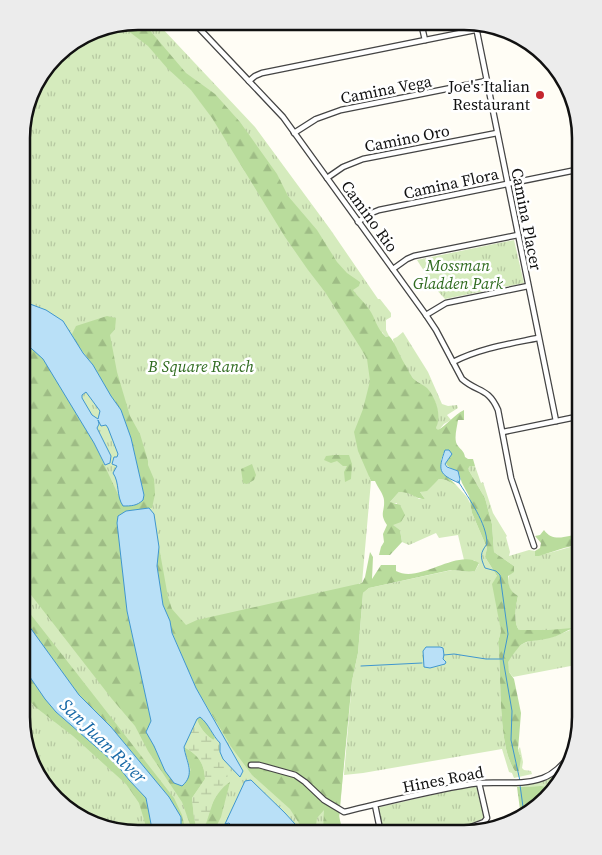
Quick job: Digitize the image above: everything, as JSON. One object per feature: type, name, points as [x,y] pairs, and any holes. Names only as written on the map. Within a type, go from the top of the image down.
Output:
[{"type":"street","name":"Camino Rio","points":[[201,30],[278,111],[426,315],[462,379],[489,395],[498,410],[511,478],[534,546]]},
{"type":"street","points":[[423,30],[425,40]]},
{"type":"street","points":[[249,81],[262,73],[470,30]]},
{"type":"street","name":"Camina Placer","points":[[476,31],[556,421]]},
{"type":"street","name":"Camina Vega","points":[[294,133],[316,119],[341,110],[486,81]]},
{"type":"street","name":"Camino Oro","points":[[327,178],[342,167],[363,159],[497,133]]},
{"type":"street","name":"Camina Flora","points":[[358,222],[379,210],[572,171]]},
{"type":"street","points":[[393,269],[407,259],[424,254],[518,235]]},
{"type":"street","points":[[426,315],[439,306],[452,301],[528,286]]},
{"type":"street","points":[[453,362],[486,348],[538,338]]},
{"type":"street","points":[[503,432],[572,418]]},
{"type":"street","name":"Hines Road","points":[[251,764],[295,775],[324,800],[344,812],[479,783],[516,783],[536,780],[552,773],[561,765]]},
{"type":"street","points":[[479,783],[487,818],[479,824]]},
{"type":"street","points":[[375,805],[379,825]]},
{"type":"green space","points":[[150,30],[186,73],[215,94],[240,122],[277,174],[288,196],[317,230],[337,262],[347,273],[360,282],[359,286],[353,290],[369,309],[383,334],[391,338],[412,376],[427,388],[433,397],[438,412],[436,428],[438,430],[464,410],[464,420],[458,420],[456,441],[465,457],[473,459],[475,466],[470,466],[468,469],[485,498],[492,524],[494,552],[514,566],[514,572],[508,576],[508,580],[511,590],[518,596],[516,604],[517,627],[519,630],[572,628],[553,637],[525,642],[508,662],[509,672],[514,679],[521,713],[518,750],[521,758],[519,771],[515,771],[509,760],[503,728],[498,642],[501,631],[492,584],[497,576],[485,557],[487,548],[472,513],[469,496],[458,471],[446,464],[445,450],[441,460],[449,478],[457,486],[446,480],[439,479],[427,491],[420,492],[425,499],[399,492],[390,502],[400,505],[405,515],[401,522],[393,525],[400,530],[402,542],[390,555],[379,555],[384,542],[383,534],[387,525],[383,515],[384,498],[375,481],[371,481],[358,451],[354,432],[363,409],[370,381],[367,359],[325,292],[285,237],[212,118],[191,90],[167,68],[148,46],[128,31]]},
{"type":"green space","name":"B Square Ranch","points":[[164,30],[255,127],[330,229],[378,299],[391,313],[391,317],[386,320],[386,330],[389,336],[386,337],[382,332],[369,476],[371,481],[362,583],[359,583],[339,825],[124,824],[97,817],[72,803],[48,777],[41,765],[32,738],[30,717],[30,138],[34,110],[41,90],[48,78],[72,52],[90,41],[124,31]]},
{"type":"green space","name":"Mossman Gladden Park","points":[[514,240],[524,283],[445,299],[434,287],[417,260]]},
{"type":"green space","points":[[107,316],[116,318],[115,329],[110,335],[117,372],[130,416],[140,434],[148,465],[154,479],[155,494],[152,508],[126,511],[117,523],[127,611],[151,721],[146,732],[154,746],[191,771],[184,747],[197,756],[202,764],[205,779],[192,798],[196,825],[190,825],[182,802],[148,751],[135,726],[30,594],[30,347],[43,359],[94,443],[123,505],[144,495],[131,438],[121,410],[93,365],[74,340],[72,334],[76,326]]},
{"type":"green space","points":[[403,332],[428,372],[442,404],[448,406],[457,405],[458,408],[447,415],[451,420],[438,431],[436,428],[438,417],[433,397],[411,375],[394,345],[393,339]]},
{"type":"green space","points":[[349,455],[352,464],[351,479],[345,482],[344,472],[347,466],[343,466],[337,461],[331,463],[324,460],[326,456]]},
{"type":"green space","points":[[252,464],[256,475],[254,480],[247,484],[243,483],[241,469]]},
{"type":"green space","points":[[470,466],[475,466],[481,483],[483,482],[493,513],[507,536],[509,556],[529,550],[535,551],[535,556],[572,546],[572,666],[513,677],[509,672],[507,662],[520,646],[527,642],[553,637],[570,630],[519,630],[517,627],[516,609],[518,596],[511,590],[508,582],[509,575],[514,566],[494,552],[492,524],[485,498],[468,469]]},
{"type":"green space","points":[[439,479],[446,480],[457,486],[467,497],[487,548],[485,557],[497,576],[497,604],[501,631],[498,642],[501,710],[505,745],[509,760],[515,771],[521,758],[518,750],[520,747],[523,762],[522,768],[531,771],[532,774],[514,778],[512,773],[509,772],[502,749],[344,775],[352,681],[358,653],[363,593],[369,588],[452,570],[475,571],[479,564],[474,560],[464,560],[458,535],[439,538],[436,533],[409,545],[402,542],[400,530],[392,525],[394,523],[397,503],[389,503],[399,492],[409,492],[419,499],[425,499],[420,492],[429,488]]},
{"type":"green space","points":[[544,530],[556,537],[572,535],[572,546],[535,556],[535,551],[540,548],[541,543],[535,536],[540,535]]},
{"type":"green space","points":[[159,547],[172,609],[186,625],[197,620],[362,583],[370,552],[373,557],[372,579],[381,565],[396,565],[396,571],[406,574],[416,573],[460,560],[470,560],[479,563],[475,571],[451,570],[369,588],[363,593],[358,653],[352,681],[339,816],[341,825],[323,825],[324,810],[317,818],[316,825],[300,825],[290,809],[252,775],[232,748],[196,688],[172,632],[170,621],[163,605],[157,566]]},
{"type":"green space","points":[[30,614],[174,798],[184,825],[182,825],[169,797],[111,727],[79,695],[30,627]]},
{"type":"green space","points":[[30,677],[56,712],[118,766],[146,798],[151,825],[145,825],[139,803],[126,784],[73,736],[34,706],[30,701]]},
{"type":"green space","points":[[199,717],[205,720],[215,738],[214,740],[201,728],[197,719]]},
{"type":"green space","points":[[197,719],[201,728],[208,736],[213,740],[215,738],[221,743],[223,759],[231,768],[214,799],[206,825],[196,825],[192,798],[205,779],[202,764],[197,756],[184,747]]},
{"type":"green space","points":[[556,773],[545,787],[511,786],[541,782]]},
{"type":"green space","points":[[230,782],[221,817],[217,825],[205,825],[215,798]]},
{"type":"green space","points":[[476,785],[484,818],[464,825],[382,825],[378,810],[380,807]]},
{"type":"green space","points":[[541,786],[546,787],[520,809],[517,787]]},
{"type":"water","points":[[30,304],[46,310],[63,321],[121,410],[131,438],[144,495],[141,502],[123,506],[119,498],[117,481],[113,473],[117,466],[112,464],[114,457],[117,457],[118,454],[108,428],[106,425],[101,426],[98,420],[97,428],[111,456],[110,463],[105,465],[94,443],[43,359],[30,347]],"holes":[[[86,392],[100,411],[98,419],[92,415],[82,398],[82,395]]]},
{"type":"water","points":[[445,450],[449,450],[452,454],[445,464],[447,467],[458,471],[459,483],[447,477],[441,471],[441,462]]},
{"type":"water","points":[[149,508],[154,514],[159,547],[157,566],[163,605],[170,621],[172,633],[196,688],[243,771],[240,777],[223,759],[220,752],[220,743],[200,717],[197,719],[184,747],[189,772],[182,786],[174,783],[165,771],[146,732],[151,721],[127,611],[117,523],[118,516],[126,511]]},
{"type":"water","name":"San Juan River","points":[[30,627],[79,695],[111,727],[169,797],[181,817],[181,825],[151,825],[146,798],[118,766],[56,712],[30,677]]},
{"type":"water","points":[[426,647],[443,648],[445,664],[430,668],[424,667],[423,651]]},
{"type":"water","points":[[251,780],[296,825],[225,824],[245,781]]},
{"type":"waterway","points":[[458,481],[477,511],[484,528],[487,544],[483,550],[482,561],[485,568],[496,571],[500,575],[508,634],[503,659],[512,711],[511,740],[520,781]]},
{"type":"waterway","points":[[444,655],[454,654],[486,659],[502,659]]},
{"type":"waterway","points":[[361,666],[422,663]]},
{"type":"waterway","points":[[520,785],[523,808]]},
{"type":"place","name":"Joe's Italian Restaurant","points":[[540,95]]}]
